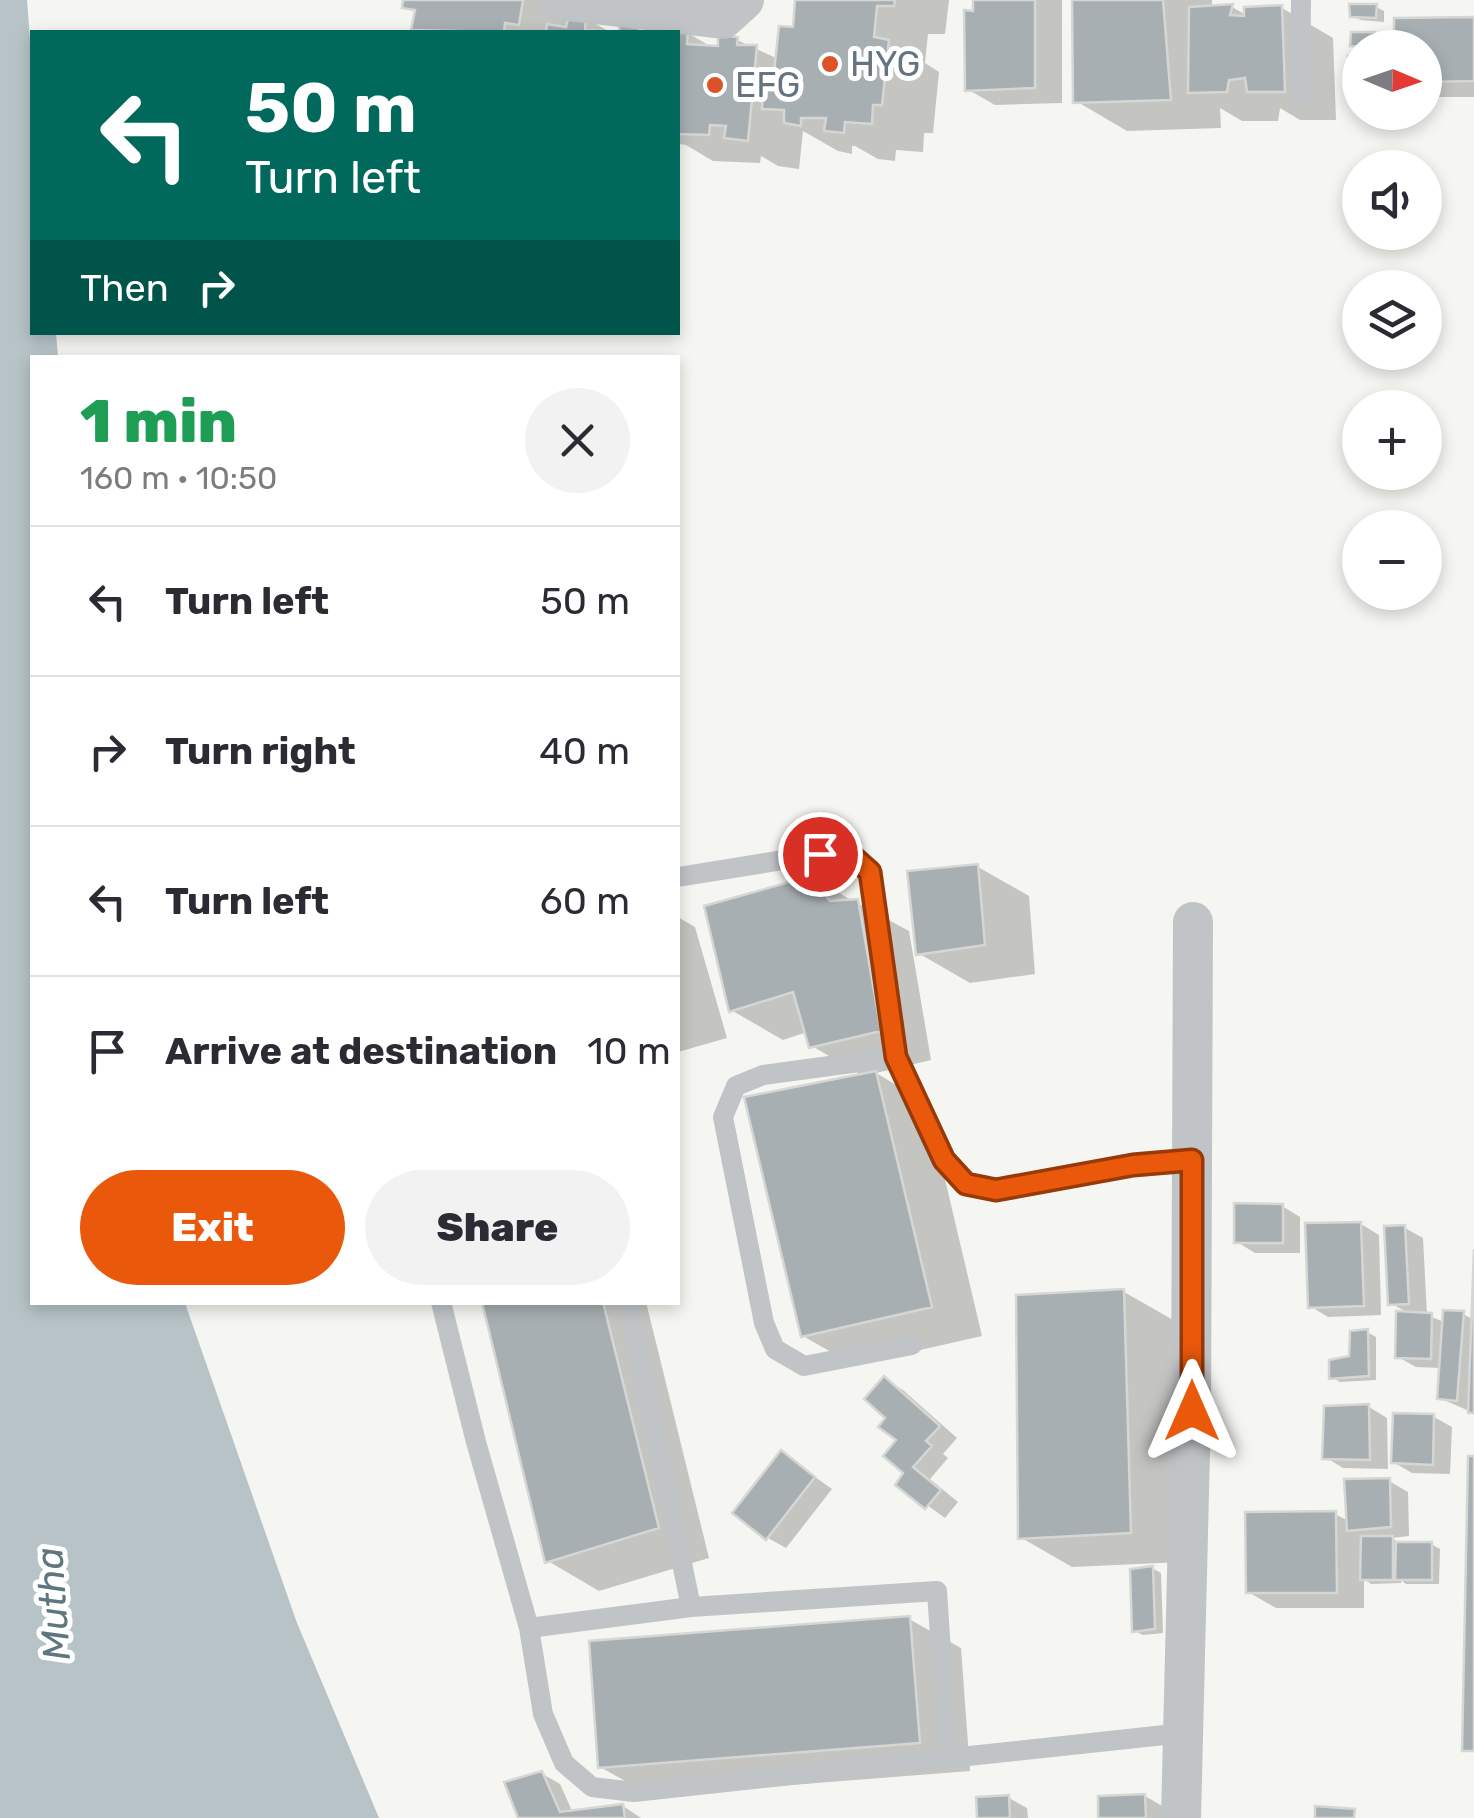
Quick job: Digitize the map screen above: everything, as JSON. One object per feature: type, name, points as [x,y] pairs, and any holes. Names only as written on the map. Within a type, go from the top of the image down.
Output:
[{"type":"street","points":[[559,0],[723,19],[744,0]]},
{"type":"street","points":[[1181,1818],[1192,1411],[1193,922]]},
{"type":"lane","points":[[1300,96],[1301,0]]},
{"type":"lane","points":[[680,877],[820,854],[852,856],[870,872],[896,1057],[944,1160],[966,1184],[996,1190],[1133,1165],[1192,1160]]},
{"type":"lane","points":[[896,1057],[763,1075],[736,1086],[723,1117],[764,1323],[775,1349],[804,1366],[912,1345]]},
{"type":"lane","points":[[442,1305],[529,1628],[542,1714],[564,1763],[592,1787],[634,1792],[1183,1732]]},
{"type":"lane","points":[[629,1305],[691,1607]]},
{"type":"lane","points":[[529,1628],[691,1607],[937,1591],[948,1758]]},
{"type":"water","name":"Mutha","points":[[0,0],[27,0],[30,335],[56,335],[58,355],[30,355],[30,1305],[186,1305],[297,1623],[379,1818],[0,1818]]},
{"type":"building","points":[[403,0],[523,0],[519,25],[505,23],[504,30],[411,30],[415,10],[402,8]]},
{"type":"building","name":"HYG","points":[[795,0],[895,0],[894,6],[877,6],[874,37],[889,40],[882,105],[873,105],[872,124],[845,122],[844,133],[824,131],[826,118],[801,118],[801,126],[784,123],[784,110],[762,109],[763,88],[772,90],[779,26],[793,27]]},
{"type":"building","points":[[973,0],[1035,0],[1035,88],[965,91],[964,10],[973,11]]},
{"type":"building","points":[[1072,0],[1163,0],[1171,100],[1073,103]]},
{"type":"building","points":[[1233,4],[1230,15],[1244,16],[1244,7],[1282,5],[1285,92],[1247,92],[1245,78],[1229,80],[1227,92],[1188,93],[1189,7]]},
{"type":"building","points":[[1349,4],[1377,4],[1376,18],[1350,17]]},
{"type":"building","points":[[569,15],[586,16],[585,30],[546,30],[547,24],[566,27]]},
{"type":"building","points":[[1474,17],[1474,81],[1442,82],[1442,30],[1394,30],[1394,18]]},
{"type":"building","points":[[619,21],[638,22],[639,30],[619,30]]},
{"type":"building","name":"EFG","points":[[688,31],[687,44],[718,46],[718,35],[738,37],[737,45],[757,45],[748,141],[724,138],[726,126],[710,125],[709,135],[680,134],[680,32]]},
{"type":"building","points":[[978,864],[985,945],[916,955],[907,871]]},
{"type":"building","points":[[811,876],[830,901],[858,899],[881,1031],[809,1048],[793,992],[729,1012],[704,906]]},
{"type":"building","points":[[876,1071],[932,1307],[801,1337],[744,1097]]},
{"type":"building","points":[[1234,1203],[1283,1204],[1283,1243],[1234,1243]]},
{"type":"building","points":[[1361,1222],[1364,1306],[1308,1308],[1305,1223]]},
{"type":"building","points":[[1405,1225],[1409,1304],[1388,1305],[1384,1226]]},
{"type":"building","points":[[1474,1249],[1474,1413],[1468,1413]]},
{"type":"building","points":[[1124,1289],[1131,1533],[1018,1539],[1016,1295]]},
{"type":"building","points":[[483,1305],[604,1305],[659,1528],[545,1563]]},
{"type":"building","points":[[1443,1310],[1464,1311],[1457,1401],[1437,1399]]},
{"type":"building","points":[[1396,1311],[1432,1313],[1431,1359],[1395,1358]]},
{"type":"building","points":[[1368,1329],[1369,1376],[1329,1379],[1329,1360],[1349,1356],[1350,1331]]},
{"type":"building","points":[[884,1376],[940,1426],[926,1441],[932,1446],[913,1467],[941,1490],[925,1509],[895,1485],[903,1473],[883,1456],[896,1440],[878,1427],[885,1418],[864,1399]]},
{"type":"building","points":[[1369,1404],[1370,1460],[1322,1459],[1324,1406]]},
{"type":"building","points":[[1393,1413],[1434,1414],[1433,1465],[1391,1463]]},
{"type":"building","points":[[781,1450],[815,1477],[766,1540],[732,1513]]},
{"type":"building","points":[[1468,1456],[1474,1456],[1474,1751],[1462,1751]]},
{"type":"building","points":[[1390,1478],[1391,1527],[1347,1531],[1344,1479]]},
{"type":"building","points":[[1336,1511],[1337,1593],[1246,1593],[1245,1512]]},
{"type":"building","points":[[1361,1536],[1393,1536],[1393,1580],[1360,1580]]},
{"type":"building","points":[[1396,1542],[1432,1542],[1432,1580],[1395,1580]]},
{"type":"building","points":[[1153,1566],[1155,1629],[1132,1632],[1130,1569]]},
{"type":"building","points":[[910,1616],[920,1743],[598,1768],[589,1641]]},
{"type":"building","points":[[542,1771],[560,1812],[623,1804],[625,1818],[518,1818],[504,1782]]},
{"type":"building","points":[[1145,1794],[1146,1818],[1098,1818],[1098,1796]]},
{"type":"building","points":[[1009,1795],[1010,1818],[977,1818],[976,1797]]},
{"type":"building","points":[[1315,1806],[1355,1809],[1354,1818],[1315,1818]]},
{"type":"place","name":"HYG","points":[[830,64]]},
{"type":"place","name":"EFG","points":[[715,85]]},
{"type":"route","points":[[820,854],[852,856],[870,872],[896,1057],[944,1160],[966,1184],[996,1190],[1133,1165],[1192,1160],[1192,1411]]}]
